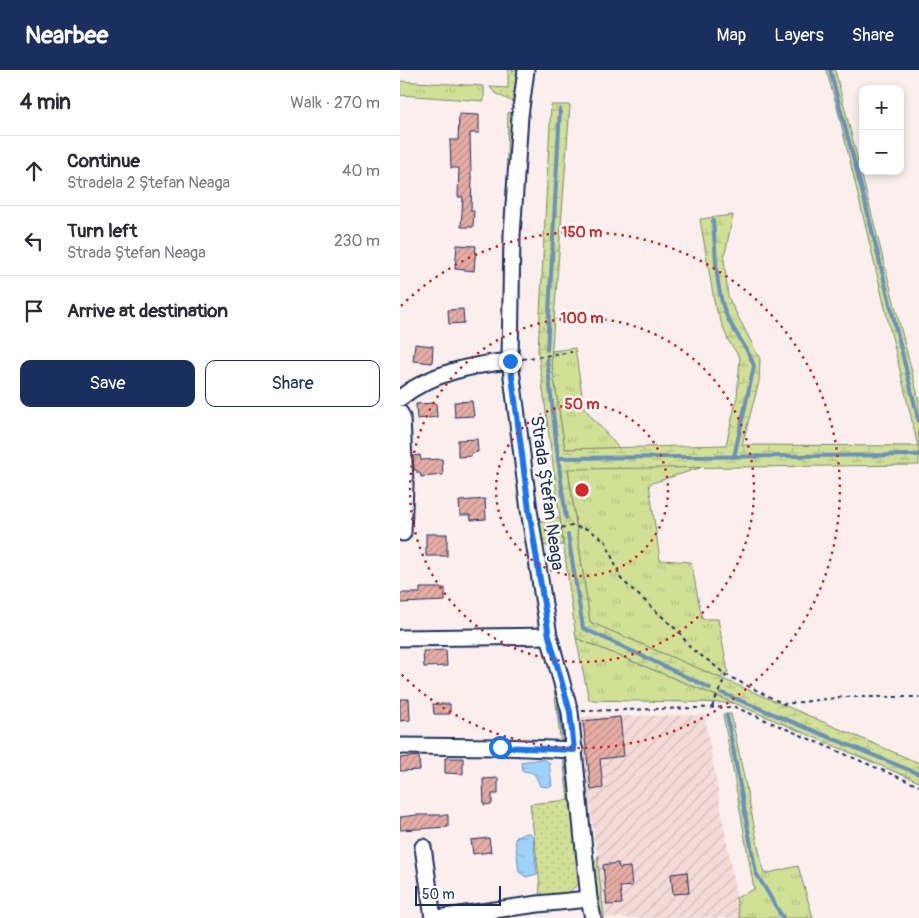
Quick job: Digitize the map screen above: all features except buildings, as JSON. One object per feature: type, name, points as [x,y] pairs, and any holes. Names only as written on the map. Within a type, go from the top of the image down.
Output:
[{"type":"street","name":"Strada Ștefan Neaga","points":[[526,70],[520,116],[512,235],[510,361],[532,531],[549,636],[570,712],[589,899],[593,918]]},
{"type":"street","points":[[400,398],[414,386],[426,380],[491,363],[510,361]]},
{"type":"street","points":[[400,413],[402,417],[405,485],[403,533]]},
{"type":"street","points":[[400,638],[549,636]]},
{"type":"street","points":[[400,746],[574,750]]},
{"type":"street","points":[[424,847],[433,918]]},
{"type":"street","points":[[437,918],[589,899]]},
{"type":"path","points":[[510,361],[572,352]]},
{"type":"path","points":[[532,531],[572,526],[587,529],[605,540],[620,579],[680,633],[691,650],[709,661],[726,676],[784,704],[844,697],[919,697]]},
{"type":"path","points":[[712,707],[726,676]]},
{"type":"path","points":[[570,712],[735,707],[919,786]]},
{"type":"shaded area","points":[[699,715],[705,717],[740,918],[604,918],[598,864],[599,855],[595,844],[578,717]]},
{"type":"green space","points":[[508,70],[522,70],[516,104],[498,95],[490,87],[508,88]]},
{"type":"green space","points":[[826,70],[835,70],[859,164],[859,175],[862,175],[919,400],[919,465],[568,469],[590,622],[919,763],[919,782],[576,638],[538,352],[551,105],[570,105],[551,360],[565,449],[726,445],[737,397],[740,358],[728,340],[715,306],[700,219],[733,215],[724,259],[728,297],[760,359],[759,382],[742,445],[918,446],[837,107]]},
{"type":"green space","points":[[400,81],[484,86],[484,101],[400,95]]},
{"type":"green space","points":[[508,112],[511,113],[514,120],[512,164],[506,164]]},
{"type":"green space","points":[[575,348],[584,408],[619,448],[565,449],[551,360],[552,351]]},
{"type":"green space","points":[[703,467],[649,484],[660,560],[691,562],[702,619],[718,619],[728,672],[720,678],[590,622],[568,468]]},
{"type":"green space","points":[[560,518],[563,545],[542,546],[537,522]]},
{"type":"green space","points":[[576,638],[734,703],[589,700]]},
{"type":"green space","points":[[550,656],[565,710],[567,744],[561,745]]},
{"type":"green space","points":[[723,714],[731,714],[764,874],[798,866],[813,918],[740,918],[736,898],[754,889]]},
{"type":"green space","points":[[567,754],[583,880],[566,895],[539,899],[540,885],[530,804],[568,800],[563,757]]},
{"type":"green space","points":[[599,855],[598,864],[604,918],[598,918],[592,872]]},
{"type":"water","points":[[542,759],[549,762],[552,786],[549,787],[540,786],[534,775],[530,772],[522,771],[521,762]]},
{"type":"water","points":[[530,833],[533,837],[537,874],[526,877],[519,872],[515,839]]},
{"type":"waterway","points":[[830,70],[865,202],[919,422]]},
{"type":"waterway","points":[[547,350],[560,109]]},
{"type":"waterway","points":[[713,221],[718,279],[725,312],[754,366],[734,457]]},
{"type":"waterway","points":[[547,359],[558,458],[919,455]]},
{"type":"waterway","points":[[558,458],[566,518]]},
{"type":"waterway","points":[[568,535],[583,628],[710,688]]},
{"type":"waterway","points":[[722,693],[919,774]]},
{"type":"waterway","points":[[559,705],[564,740]]},
{"type":"waterway","points":[[727,716],[756,873],[783,918]]},
{"type":"waterway","points":[[566,759],[570,789]]},
{"type":"route","points":[[500,747],[574,750],[570,712],[549,636],[529,510],[510,361]]}]
